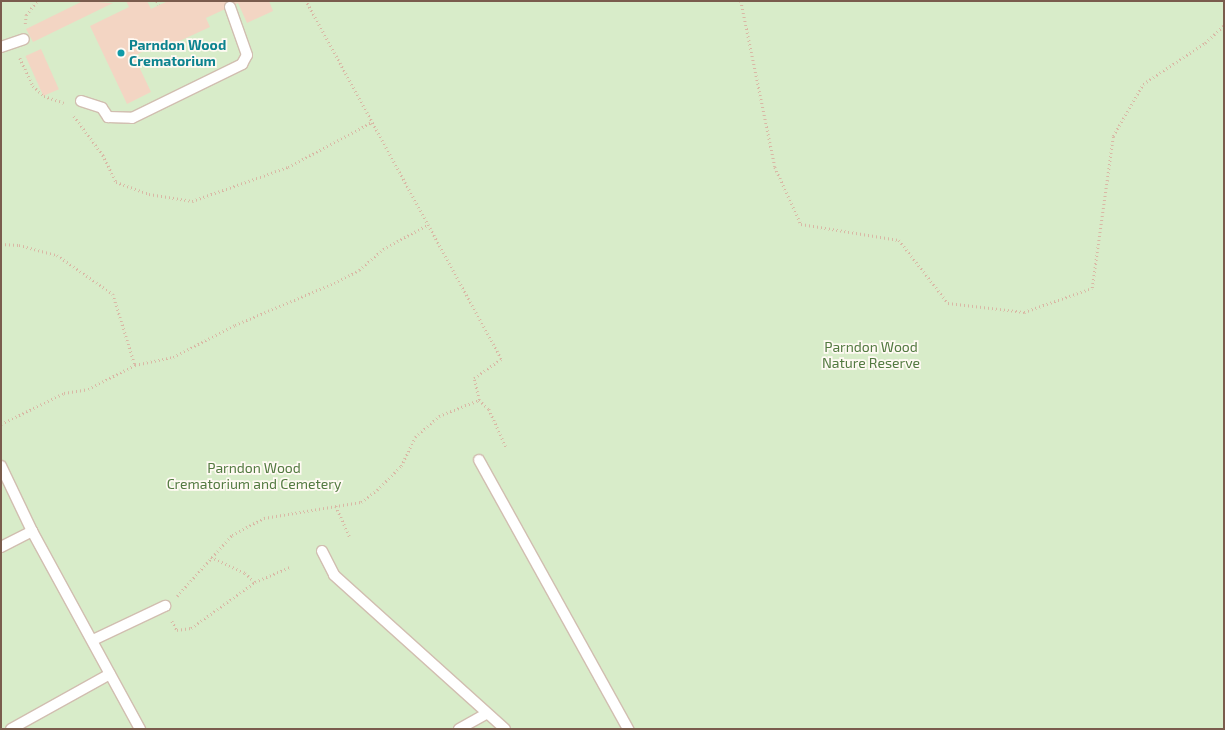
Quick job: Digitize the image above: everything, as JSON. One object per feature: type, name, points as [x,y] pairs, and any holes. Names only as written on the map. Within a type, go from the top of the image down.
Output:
[{"type":"lane","points":[[81,101],[102,108],[108,117],[132,118],[242,64],[247,55],[230,7]]},
{"type":"lane","points":[[1,47],[24,39]]},
{"type":"lane","points":[[479,460],[628,729]]},
{"type":"lane","points":[[1,466],[32,531],[93,640],[140,729]]},
{"type":"lane","points":[[1,547],[32,531]]},
{"type":"lane","points":[[322,551],[334,575],[486,714],[505,729]]},
{"type":"lane","points":[[93,640],[165,606]]},
{"type":"lane","points":[[11,729],[110,674]]},
{"type":"lane","points":[[459,729],[486,714]]},
{"type":"path","points":[[24,39],[26,15],[37,1]]},
{"type":"path","points":[[158,1],[159,5]]},
{"type":"path","points":[[306,1],[429,224],[501,359],[474,378],[479,400],[489,409],[506,447]]},
{"type":"path","points":[[741,1],[776,167],[801,224],[899,240],[948,303],[1024,312],[1092,288],[1113,136],[1143,84],[1205,43],[1224,25]]},
{"type":"path","points":[[13,42],[32,86],[68,108]]},
{"type":"path","points":[[72,114],[103,155],[116,182],[149,194],[192,201],[288,167],[372,122]]},
{"type":"path","points":[[1,424],[64,393],[88,389],[136,365],[173,357],[235,325],[334,283],[359,270],[383,249],[429,224]]},
{"type":"path","points":[[1,244],[19,245],[57,255],[113,294],[136,365]]},
{"type":"path","points":[[290,567],[255,582],[191,628],[177,630],[165,606],[181,593],[211,557],[232,535],[264,518],[360,502],[377,490],[401,466],[414,437],[439,416],[479,400]]},
{"type":"path","points":[[336,506],[350,537]]},
{"type":"path","points":[[211,557],[245,573],[255,582]]},
{"type":"green space","name":"Parndon Wood Nature Reserve","points":[[1,1],[1224,1],[1224,729],[1,729]]},
{"type":"building","points":[[83,1],[113,3],[33,42],[26,29]]},
{"type":"building","name":"Parndon Wood Crematorium","points":[[126,1],[147,1],[151,9],[168,1],[269,1],[273,11],[247,23],[238,3],[206,18],[210,27],[158,51],[156,45],[134,56],[151,92],[127,104],[90,26],[129,7]]},
{"type":"building","points":[[41,49],[59,89],[43,96],[25,56]]},
{"type":"place","name":"Parndon Wood Crematorium","points":[[121,53]]},
{"type":"park label","name":"Parndon Wood Crematorium and Cemetery","points":[[254,476]]}]
